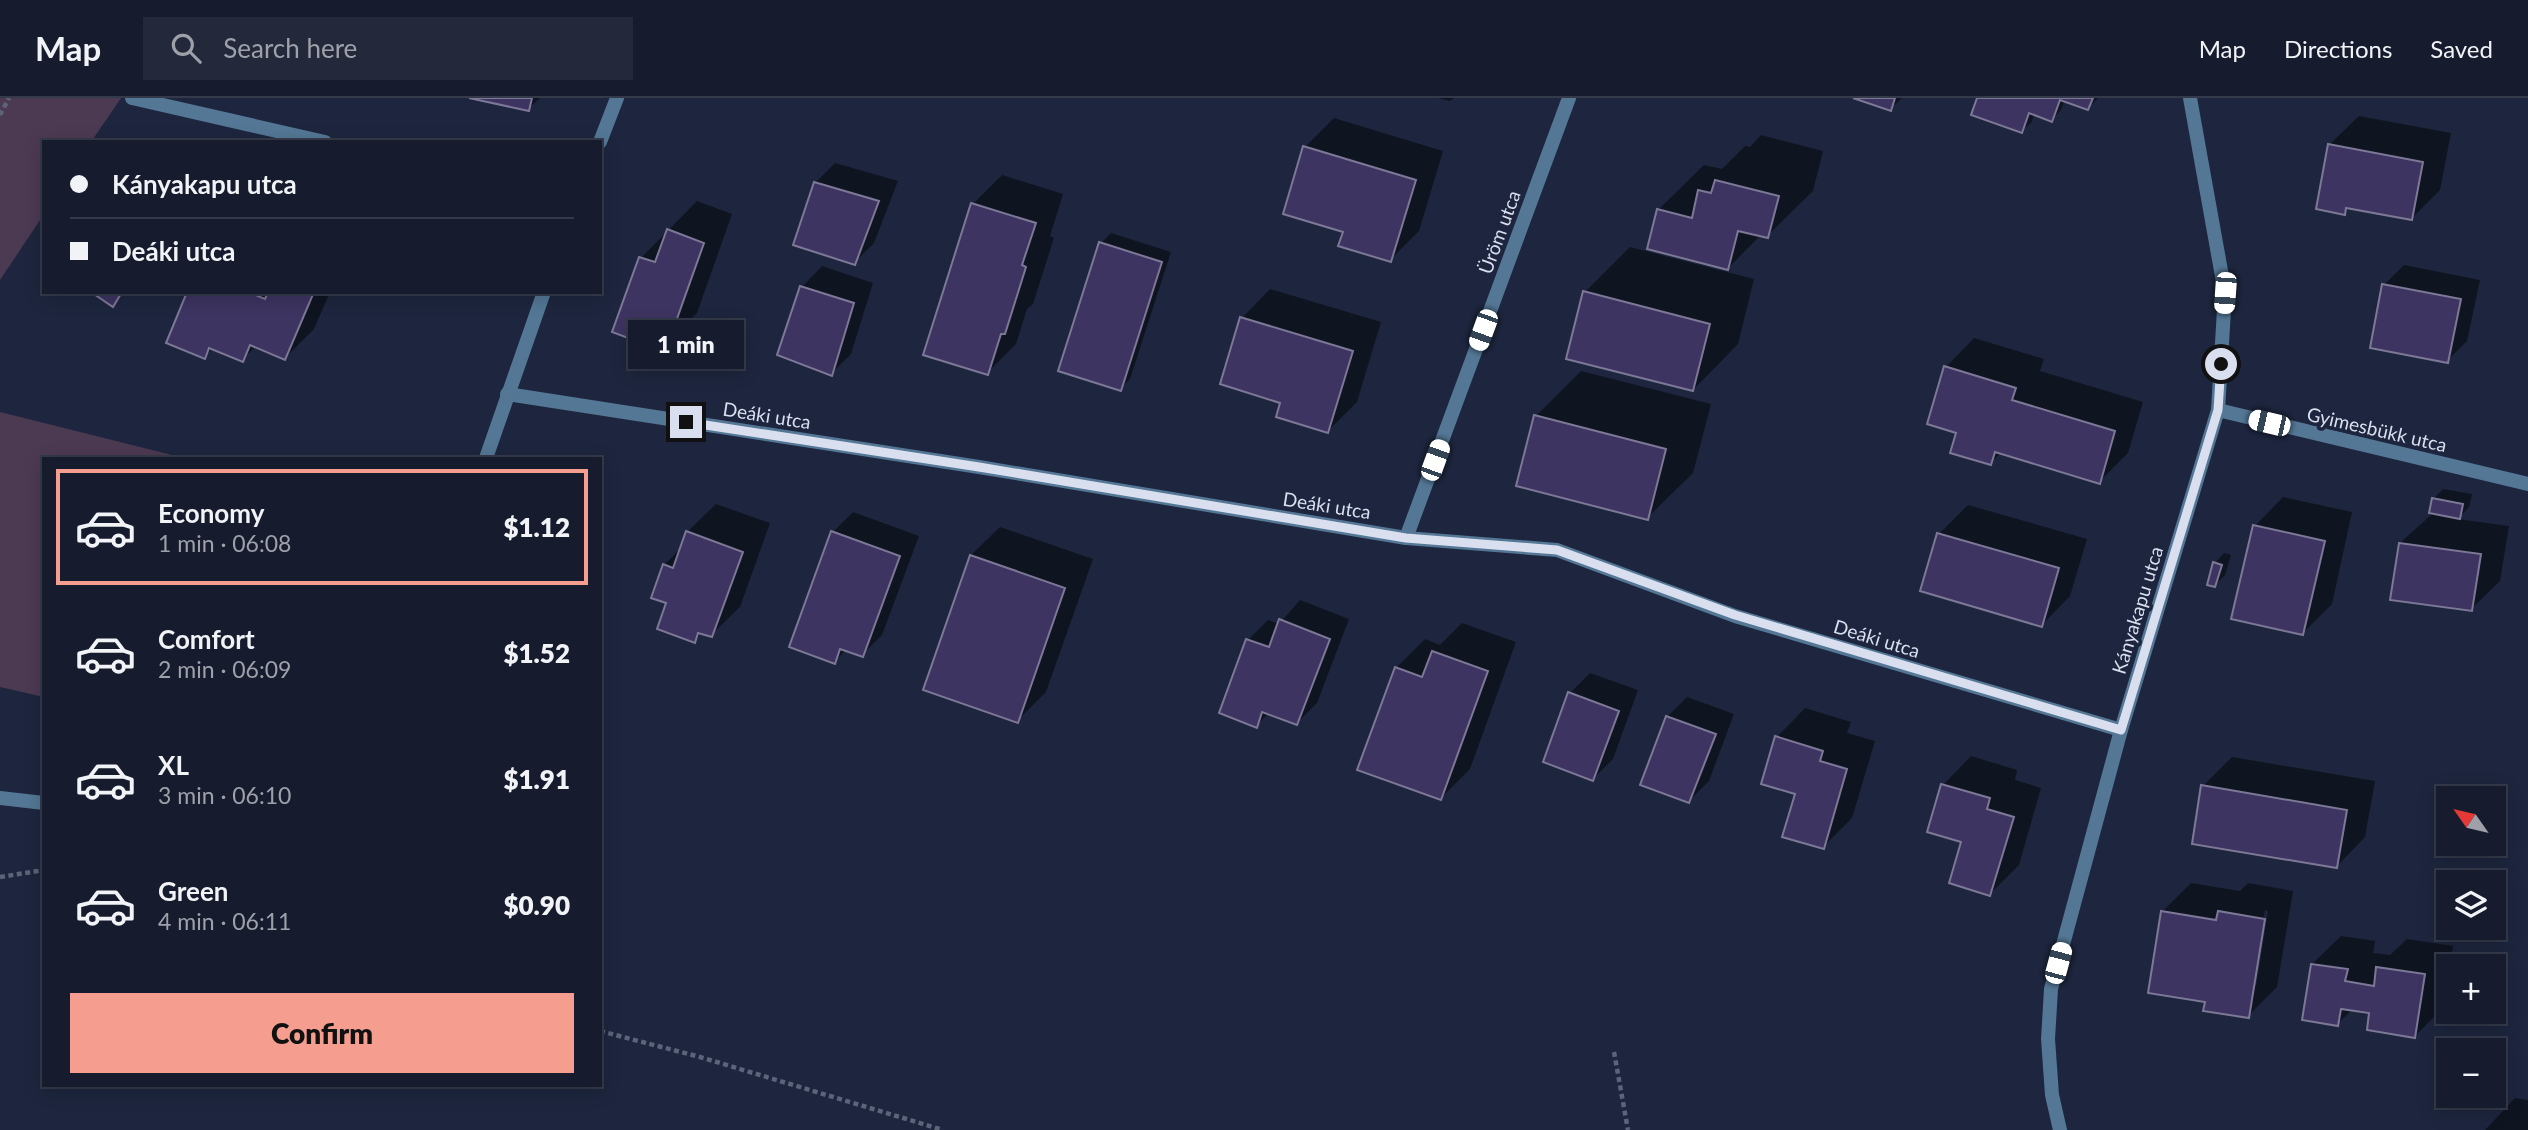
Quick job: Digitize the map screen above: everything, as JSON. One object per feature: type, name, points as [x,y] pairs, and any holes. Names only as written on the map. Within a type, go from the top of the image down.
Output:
[{"type":"street","points":[[132,98],[316,140]]},
{"type":"street","points":[[601,140],[617,98]]},
{"type":"street","name":"Üröm utca","points":[[1406,538],[1569,98]]},
{"type":"street","name":"Kányakapu utca","points":[[2060,1130],[2052,1095],[2048,1039],[2051,989],[2121,730],[2218,410],[2225,293],[2190,98]]},
{"type":"street","points":[[486,457],[543,294]]},
{"type":"street","name":"Deáki utca","points":[[507,394],[979,467],[1406,538],[1557,550],[1735,615],[2121,730]]},
{"type":"street","name":"Gyimesbükk utca","points":[[2218,410],[2528,484]]},
{"type":"street","points":[[0,798],[42,803]]},
{"type":"path","points":[[0,115],[9,98]]},
{"type":"path","points":[[0,877],[42,870]]},
{"type":"path","points":[[602,1032],[713,1061],[943,1130]]},
{"type":"path","points":[[1614,1052],[1628,1130]]},
{"type":"shaded area","points":[[0,98],[121,98],[92,140],[42,140],[42,217],[0,280]]},
{"type":"shaded area","points":[[0,412],[180,457],[42,457],[42,697],[0,687]]},
{"type":"building","points":[[469,98],[532,98],[529,111]]},
{"type":"building","points":[[1853,98],[1895,98],[1891,111]]},
{"type":"building","points":[[1977,98],[2093,98],[2088,110],[2060,100],[2052,122],[2029,113],[2022,133],[1971,115]]},
{"type":"building","points":[[2328,144],[2423,162],[2412,220],[2346,208],[2345,215],[2316,209]]},
{"type":"building","points":[[1303,146],[1416,180],[1391,262],[1338,246],[1343,232],[1283,214]]},
{"type":"building","points":[[1715,180],[1779,196],[1768,238],[1738,231],[1728,270],[1647,249],[1657,209],[1692,218],[1698,190],[1711,193]]},
{"type":"building","points":[[814,182],[879,201],[855,265],[793,245]]},
{"type":"building","points":[[971,203],[1036,223],[1022,265],[1026,267],[1005,334],[1001,334],[988,375],[923,355]]},
{"type":"building","points":[[667,229],[704,243],[668,344],[652,337],[649,346],[612,332],[639,257],[655,262]]},
{"type":"building","points":[[1099,242],[1162,262],[1121,391],[1058,371]]},
{"type":"building","points":[[2382,284],[2461,299],[2448,363],[2370,348]]},
{"type":"building","points":[[800,286],[854,303],[832,376],[777,355]]},
{"type":"building","points":[[1583,291],[1710,324],[1693,391],[1566,359]]},
{"type":"building","points":[[94,294],[121,294],[113,307]]},
{"type":"building","points":[[186,294],[253,294],[265,299],[267,294],[313,294],[285,360],[250,345],[243,362],[209,348],[205,359],[166,343]]},
{"type":"building","points":[[1240,317],[1353,351],[1328,433],[1276,417],[1280,403],[1220,384]]},
{"type":"building","points":[[1944,366],[2016,388],[2012,400],[2115,431],[2100,484],[1995,452],[1991,465],[1950,453],[1956,433],[1927,424]]},
{"type":"building","points":[[1534,415],[1666,449],[1648,520],[1516,486]]},
{"type":"building","points":[[2432,498],[2463,504],[2460,519],[2429,513]]},
{"type":"building","points":[[2253,525],[2325,541],[2303,635],[2231,619]]},
{"type":"building","points":[[686,531],[743,552],[712,637],[698,633],[695,643],[657,629],[666,603],[651,598],[663,564],[673,568]]},
{"type":"building","points":[[831,531],[900,556],[863,657],[840,649],[835,664],[789,647]]},
{"type":"building","points":[[1937,533],[2059,568],[2042,627],[1920,591]]},
{"type":"building","points":[[2399,543],[2481,554],[2472,611],[2390,600]]},
{"type":"building","points":[[970,555],[1065,588],[1018,723],[923,690]]},
{"type":"building","points":[[2213,562],[2222,565],[2215,587],[2207,585]]},
{"type":"building","points":[[1279,619],[1330,639],[1297,725],[1262,712],[1257,728],[1219,713],[1246,639],[1269,647]]},
{"type":"building","points":[[1432,651],[1488,671],[1441,800],[1357,770],[1395,667],[1422,677]]},
{"type":"building","points":[[1568,692],[1619,711],[1593,781],[1543,762]]},
{"type":"building","points":[[1666,716],[1716,734],[1689,803],[1640,785]]},
{"type":"building","points":[[1775,736],[1823,751],[1820,761],[1847,769],[1824,849],[1782,837],[1795,794],[1761,784]]},
{"type":"building","points":[[1941,784],[1990,798],[1987,809],[2014,817],[1990,896],[1949,883],[1961,842],[1927,832]]},
{"type":"building","points":[[2201,785],[2347,810],[2337,868],[2192,844]]},
{"type":"building","points":[[2161,911],[2216,920],[2218,911],[2265,919],[2249,1018],[2203,1011],[2205,1002],[2148,993]]},
{"type":"building","points":[[2311,964],[2348,969],[2345,981],[2374,986],[2376,967],[2425,974],[2415,1038],[2367,1030],[2369,1013],[2341,1009],[2338,1026],[2302,1020]]},
{"type":"route","points":[[686,422],[979,467],[1406,538],[1557,550],[1735,615],[2121,730],[2218,410],[2221,364]]}]
